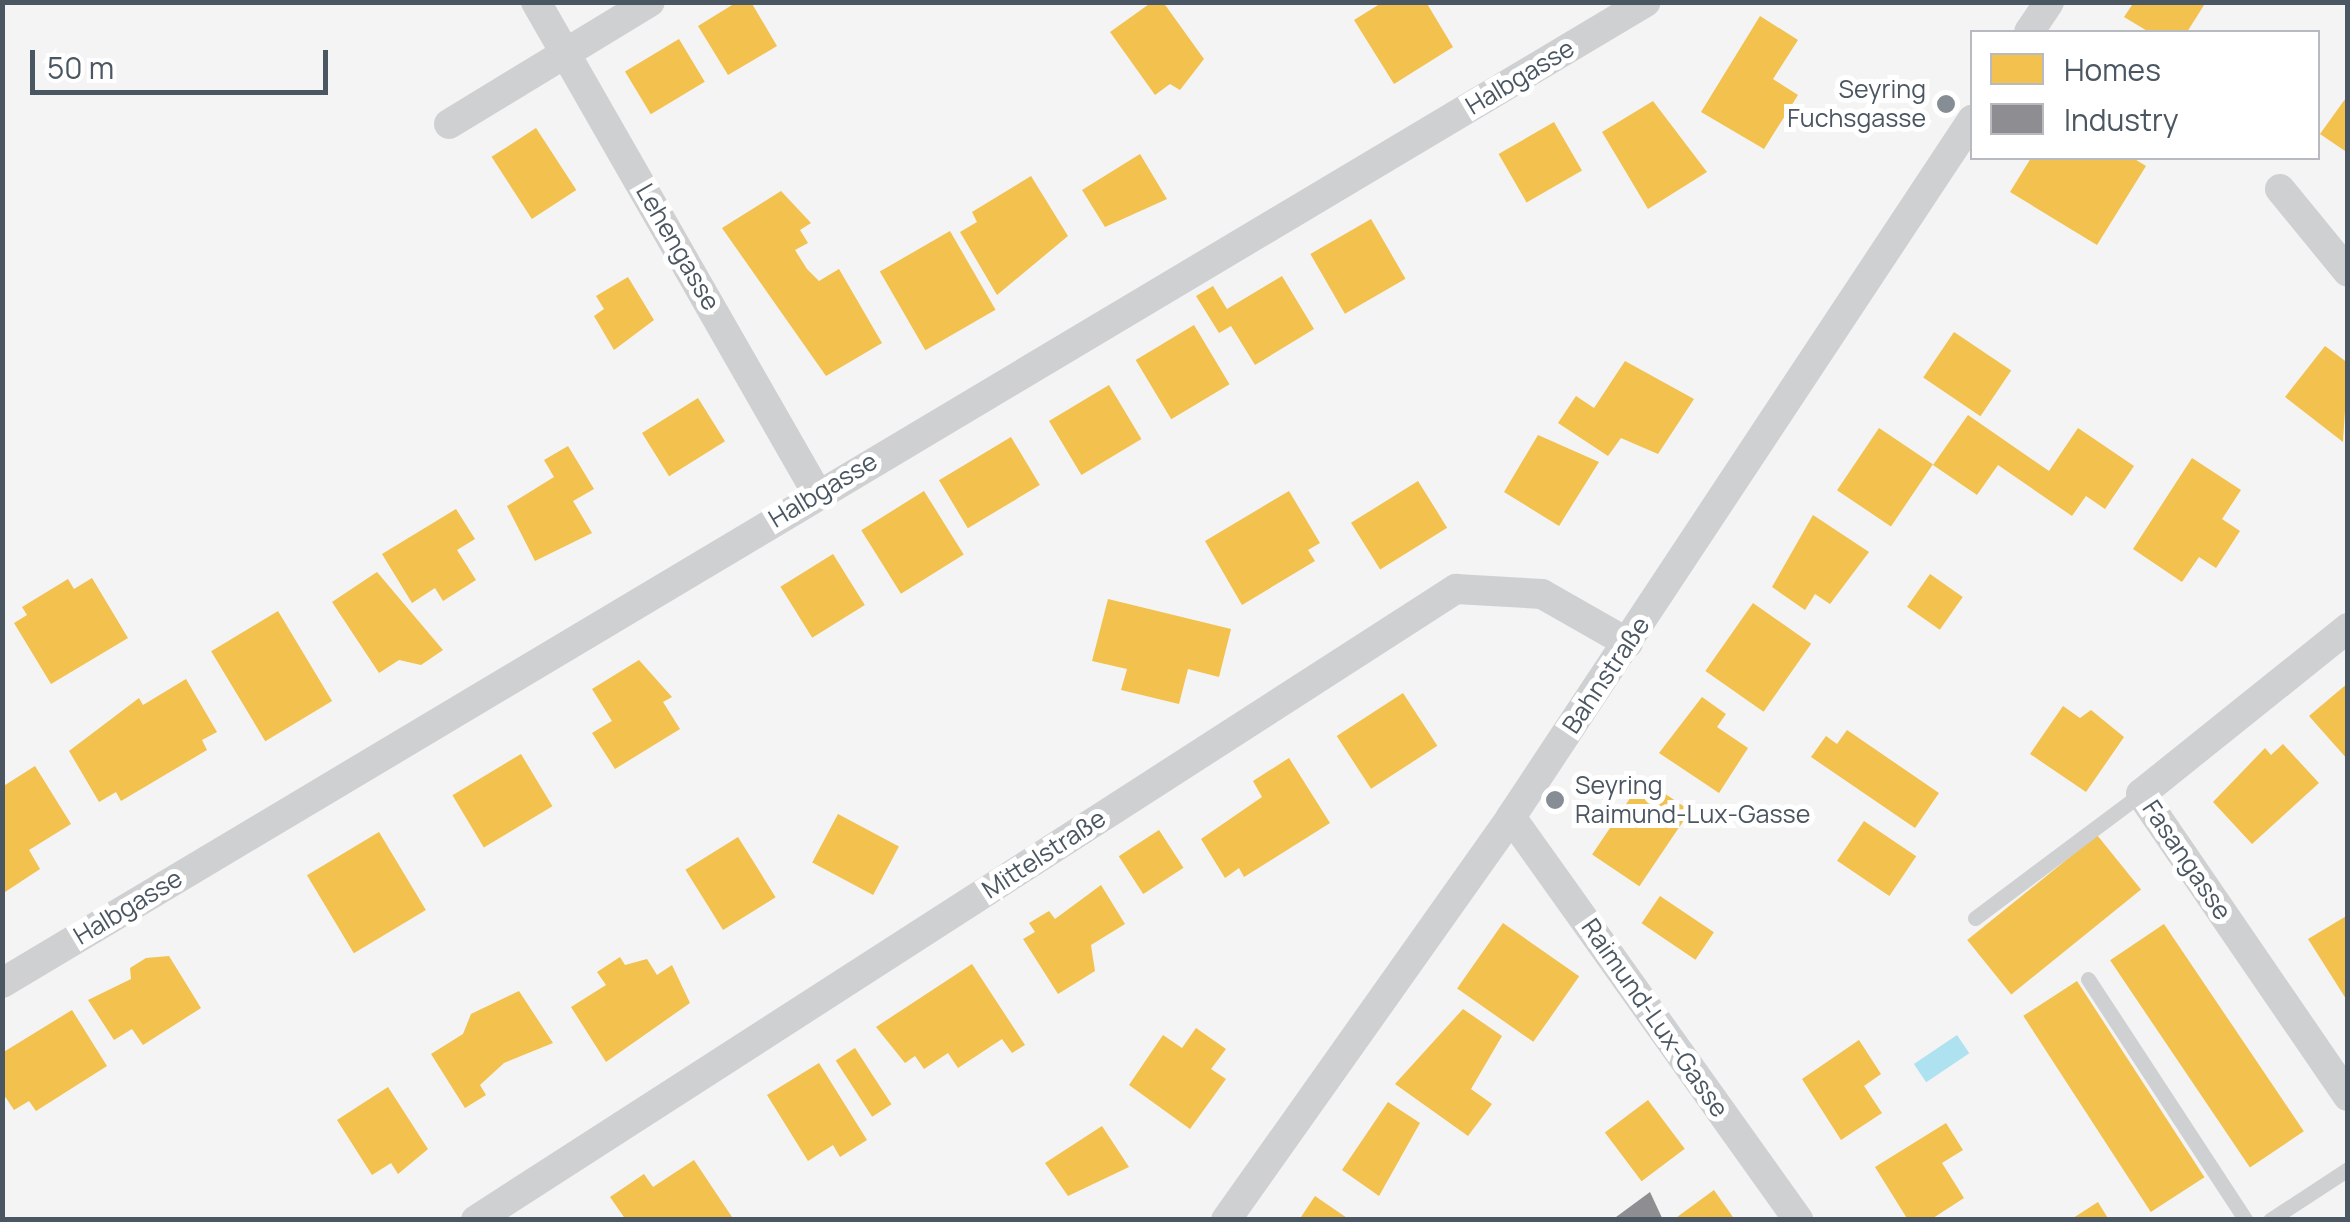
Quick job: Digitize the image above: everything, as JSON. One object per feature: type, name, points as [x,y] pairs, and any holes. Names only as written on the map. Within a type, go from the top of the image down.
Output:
[{"type":"street","name":"Lehengasse","points":[[536,2],[817,493]]},
{"type":"street","points":[[449,124],[650,2]]},
{"type":"street","name":"Halbgasse","points":[[2,983],[817,493],[1646,2]]},
{"type":"street","points":[[2030,30],[2048,2]]},
{"type":"street","name":"Bahnstraße","points":[[1226,1220],[1512,817],[1970,123]]},
{"type":"street","points":[[2280,189],[2348,272]]},
{"type":"street","name":"Mittelstraße","points":[[476,1220],[1456,589],[1542,594],[1628,643]]},
{"type":"street","name":"Fasangasse","points":[[2348,628],[2141,794],[2348,1096]]},
{"type":"street","name":"Raimund-Lux-Gasse","points":[[1512,817],[1798,1220]]},
{"type":"lane","points":[[1974,918],[2141,794]]},
{"type":"lane","points":[[2088,980],[2246,1220]]},
{"type":"lane","points":[[2270,1220],[2348,1170]]},
{"type":"water","points":[[1957,1035],[1969,1053],[1926,1082],[1914,1064]]},
{"type":"building: Homes","points":[[737,2],[751,2],[777,46],[728,75],[698,26]]},
{"type":"building: Homes","points":[[1152,2],[1163,2],[1204,59],[1180,90],[1170,84],[1155,95],[1110,32]]},
{"type":"building: Homes","points":[[1383,2],[1426,2],[1453,47],[1394,84],[1354,20]]},
{"type":"building: Homes","points":[[2134,2],[2206,2],[2188,30],[2146,30],[2124,17]]},
{"type":"building: Homes","points":[[1760,16],[1798,40],[1773,79],[1798,95],[1764,149],[1701,112]]},
{"type":"building: Homes","points":[[679,39],[705,82],[651,114],[625,71]]},
{"type":"building: Homes","points":[[2348,95],[2348,153],[2320,134]]},
{"type":"building: Homes","points":[[1653,101],[1707,172],[1648,209],[1602,132]]},
{"type":"building: Homes","points":[[1554,122],[1582,170],[1527,202],[1499,154]]},
{"type":"building: Homes","points":[[536,128],[576,190],[532,219],[492,157]]},
{"type":"building: Homes","points":[[1140,154],[1167,199],[1105,227],[1082,190]]},
{"type":"building: Homes","points":[[2030,160],[2136,160],[2146,166],[2097,245],[2010,192]]},
{"type":"building: Homes","points":[[1031,176],[1068,236],[997,295],[960,232],[977,222],[972,212]]},
{"type":"building: Homes","points":[[781,191],[811,223],[800,230],[808,243],[795,250],[807,269],[819,281],[839,269],[882,343],[826,376],[722,228]]},
{"type":"building: Homes","points":[[1371,219],[1406,279],[1345,314],[1310,254]]},
{"type":"building: Homes","points":[[950,231],[996,310],[925,350],[880,272]]},
{"type":"building: Homes","points":[[1282,276],[1314,329],[1255,365],[1231,326],[1219,333],[1196,296],[1213,286],[1227,309]]},
{"type":"building: Homes","points":[[628,277],[654,320],[614,350],[594,316],[604,309],[596,296]]},
{"type":"building: Homes","points":[[1194,325],[1230,384],[1171,419],[1136,360]]},
{"type":"building: Homes","points":[[1954,332],[2011,371],[1980,416],[1923,378]]},
{"type":"building: Homes","points":[[2325,346],[2348,363],[2343,442],[2285,397]]},
{"type":"building: Homes","points":[[1625,361],[1694,399],[1658,454],[1621,438],[1608,456],[1558,423],[1576,396],[1594,408]]},
{"type":"building: Homes","points":[[1109,385],[1141,439],[1081,475],[1049,421]]},
{"type":"building: Homes","points":[[698,398],[725,441],[669,476],[642,433]]},
{"type":"building: Homes","points":[[1968,415],[2049,471],[2078,428],[2134,466],[2105,509],[2086,496],[2072,516],[1998,465],[1977,495],[1933,465]]},
{"type":"building: Homes","points":[[1879,428],[1933,464],[1891,527],[1837,490]]},
{"type":"building: Homes","points":[[1538,435],[1599,462],[1559,526],[1504,492]]},
{"type":"building: Homes","points":[[1011,437],[1040,485],[968,528],[939,480]]},
{"type":"building: Homes","points":[[568,446],[594,489],[573,501],[592,533],[535,561],[507,506],[554,477],[544,460]]},
{"type":"building: Homes","points":[[2192,458],[2241,490],[2222,519],[2240,531],[2216,568],[2199,557],[2182,582],[2133,549]]},
{"type":"building: Homes","points":[[1418,481],[1447,528],[1380,570],[1351,523]]},
{"type":"building: Homes","points":[[924,491],[964,555],[901,594],[861,530]]},
{"type":"building: Homes","points":[[1289,491],[1320,543],[1308,550],[1315,561],[1242,605],[1205,541]]},
{"type":"building: Homes","points":[[456,509],[475,539],[457,550],[476,580],[443,601],[435,588],[412,603],[382,554]]},
{"type":"building: Homes","points":[[1813,515],[1869,552],[1830,604],[1815,594],[1805,610],[1772,587]]},
{"type":"building: Homes","points":[[833,554],[865,605],[812,638],[780,587]]},
{"type":"building: Homes","points":[[377,572],[443,650],[421,665],[399,660],[379,673],[332,602]]},
{"type":"building: Homes","points":[[1930,574],[1963,597],[1940,630],[1907,607]]},
{"type":"building: Homes","points":[[92,578],[128,638],[51,684],[14,623],[27,615],[22,607],[68,579],[74,589]]},
{"type":"building: Homes","points":[[1108,599],[1231,629],[1219,677],[1188,669],[1179,704],[1121,690],[1127,669],[1092,661]]},
{"type":"building: Homes","points":[[1753,603],[1811,644],[1764,712],[1705,671]]},
{"type":"building: Homes","points":[[278,611],[332,701],[265,741],[211,651]]},
{"type":"building: Homes","points":[[639,660],[672,697],[663,702],[680,729],[615,769],[592,733],[612,721],[592,689]]},
{"type":"building: Homes","points":[[186,679],[217,732],[202,740],[207,750],[121,801],[116,792],[99,802],[69,751],[139,698],[143,705]]},
{"type":"building: Homes","points":[[2348,683],[2348,760],[2309,716]]},
{"type":"building: Homes","points":[[1403,693],[1437,746],[1371,789],[1337,736]]},
{"type":"building: Homes","points":[[1702,697],[1726,714],[1717,727],[1748,748],[1719,793],[1659,753]]},
{"type":"building: Homes","points":[[2063,706],[2080,718],[2091,710],[2124,737],[2086,792],[2030,754]]},
{"type":"building: Homes","points":[[1847,730],[1939,793],[1915,828],[1811,757],[1826,736],[1837,744]]},
{"type":"building: Homes","points":[[2283,744],[2319,783],[2252,844],[2213,802],[2265,748],[2271,755]]},
{"type":"building: Homes","points":[[521,754],[552,806],[484,847],[452,795]]},
{"type":"building: Homes","points":[[1289,758],[1330,823],[1244,877],[1239,868],[1225,878],[1201,839],[1262,797],[1253,781]]},
{"type":"building: Homes","points":[[35,766],[71,824],[29,850],[40,869],[2,894],[2,787]]},
{"type":"building: Homes","points":[[1643,779],[1690,811],[1639,886],[1592,854]]},
{"type":"building: Homes","points":[[838,814],[899,846],[873,895],[812,863]]},
{"type":"building: Homes","points":[[1864,821],[1916,856],[1889,896],[1837,861]]},
{"type":"building: Homes","points":[[1159,830],[1184,868],[1143,894],[1119,856]]},
{"type":"building: Homes","points":[[379,832],[426,910],[354,953],[307,875]]},
{"type":"building: Homes","points":[[2097,835],[2141,889],[2011,994],[1967,940]]},
{"type":"building: Homes","points":[[738,837],[776,897],[723,930],[685,870]]},
{"type":"building: Homes","points":[[1101,885],[1125,924],[1091,945],[1095,971],[1058,994],[1023,939],[1035,932],[1029,923],[1049,911],[1055,919]]},
{"type":"building: Homes","points":[[1660,896],[1714,932],[1695,960],[1642,923]]},
{"type":"building: Homes","points":[[2348,915],[2348,1002],[2308,939]]},
{"type":"building: Homes","points":[[1503,923],[1579,976],[1533,1042],[1457,989]]},
{"type":"building: Homes","points":[[2164,924],[2304,1131],[2250,1168],[2110,960]]},
{"type":"building: Homes","points":[[169,956],[201,1008],[143,1045],[132,1029],[114,1040],[88,1000],[131,979],[130,968],[146,958]]},
{"type":"building: Homes","points":[[620,957],[625,965],[647,959],[657,975],[672,965],[690,1003],[606,1062],[571,1007],[606,985],[597,972]]},
{"type":"building: Homes","points":[[972,964],[1025,1045],[1012,1053],[1002,1039],[958,1068],[948,1053],[924,1069],[915,1056],[905,1063],[876,1027]]},
{"type":"building: Homes","points":[[2077,981],[2204,1177],[2151,1212],[2023,1016]]},
{"type":"building: Homes","points":[[519,991],[553,1043],[504,1063],[480,1085],[486,1095],[465,1108],[431,1054],[463,1034],[471,1014]]},
{"type":"building: Homes","points":[[1463,1009],[1502,1036],[1471,1089],[1492,1104],[1468,1136],[1395,1084]]},
{"type":"building: Homes","points":[[72,1010],[107,1066],[36,1111],[29,1101],[14,1110],[2,1092],[2,1053]]},
{"type":"building: Homes","points":[[1196,1028],[1226,1049],[1211,1069],[1226,1079],[1190,1129],[1129,1085],[1163,1035],[1182,1048]]},
{"type":"building: Homes","points":[[1859,1040],[1881,1074],[1864,1086],[1882,1113],[1841,1140],[1802,1079]]},
{"type":"building: Homes","points":[[855,1048],[891,1104],[872,1117],[836,1061]]},
{"type":"building: Homes","points":[[819,1063],[867,1140],[840,1157],[833,1145],[808,1161],[767,1095]]},
{"type":"building: Homes","points":[[388,1087],[428,1149],[398,1174],[391,1163],[372,1175],[337,1120]]},
{"type":"building: Homes","points":[[1648,1100],[1685,1149],[1642,1181],[1605,1132]]},
{"type":"building: Homes","points":[[1388,1102],[1420,1123],[1379,1196],[1342,1170]]},
{"type":"building: Homes","points":[[1946,1123],[1963,1150],[1942,1163],[1964,1198],[1930,1220],[1908,1220],[1875,1167]]},
{"type":"building: Homes","points":[[1102,1126],[1129,1167],[1068,1196],[1045,1163]]},
{"type":"building: Homes","points":[[694,1160],[734,1220],[626,1220],[610,1197],[644,1174],[653,1187]]},
{"type":"building: Homes","points":[[1714,1190],[1735,1220],[1673,1220]]},
{"type":"building: Homes","points":[[1315,1196],[1350,1220],[1299,1220]]},
{"type":"building: Homes","points":[[2098,1202],[2109,1220],[2070,1220]]},
{"type":"building: Industry","points":[[1650,1192],[1663,1220],[1612,1220]]},
{"type":"place","name":"Seyring Fuchsgasse","points":[[1946,104]]},
{"type":"place","name":"Seyring Raimund-Lux-Gasse","points":[[1555,800]]}]
